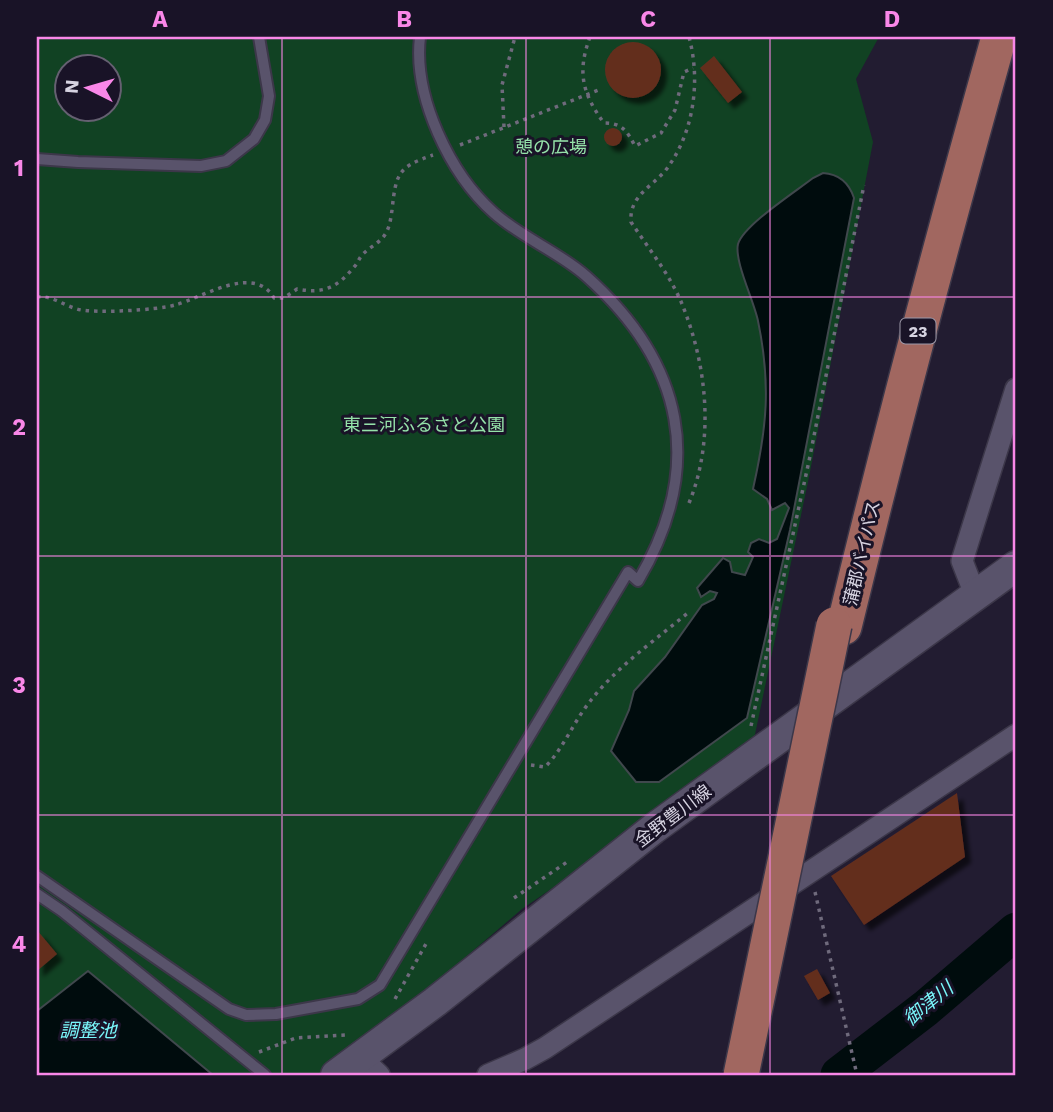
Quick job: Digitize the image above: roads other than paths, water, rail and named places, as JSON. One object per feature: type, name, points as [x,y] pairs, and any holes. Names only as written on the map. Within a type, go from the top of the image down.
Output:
[{"type":"highway","name":"蒲郡バイパス","points":[[741,1075],[907,314],[985,37]]},
{"type":"highway","name":"蒲郡バイパス","points":[[752,1075],[839,626],[931,279],[999,37]]},
{"type":"main road","name":"金野豊川線","points":[[336,1075],[370,1067],[435,1002],[653,830],[1016,566]]},
{"type":"street","points":[[976,597],[962,561],[1016,389]]},
{"type":"street","points":[[488,1075],[545,1048],[1016,736]]},
{"type":"lane","points":[[37,159],[201,166],[226,161],[254,139],[265,120],[269,96],[258,37]]},
{"type":"lane","points":[[37,876],[229,1009],[246,1014],[276,1014],[358,999],[380,985],[628,572],[638,581],[651,559],[675,489],[678,452],[670,401],[661,373],[647,344],[619,308],[584,274],[495,214],[468,186],[446,151],[432,116],[422,82],[420,37]]},
{"type":"lane","points":[[37,894],[62,911],[265,1075]]},
{"type":"water","points":[[823,173],[843,180],[854,198],[790,530],[747,718],[659,782],[636,782],[611,751],[629,710],[634,691],[665,657],[702,605],[714,599],[717,593],[710,591],[701,597],[697,588],[723,558],[730,562],[732,572],[745,575],[753,557],[748,552],[751,543],[759,539],[769,543],[777,539],[789,508],[785,503],[772,510],[767,499],[753,489],[762,445],[766,405],[765,365],[758,321],[739,260],[738,244],[742,236],[760,218]]},
{"type":"water","name":"調整池","points":[[88,971],[213,1075],[37,1075],[37,1011]]},
{"type":"waterway","name":"御津川","points":[[839,1075],[926,1008],[1016,931]]},
{"type":"park label","name":"憩の広場","points":[[551,147]]},
{"type":"park label","name":"東三河ふるさと公園","points":[[424,425]]}]
